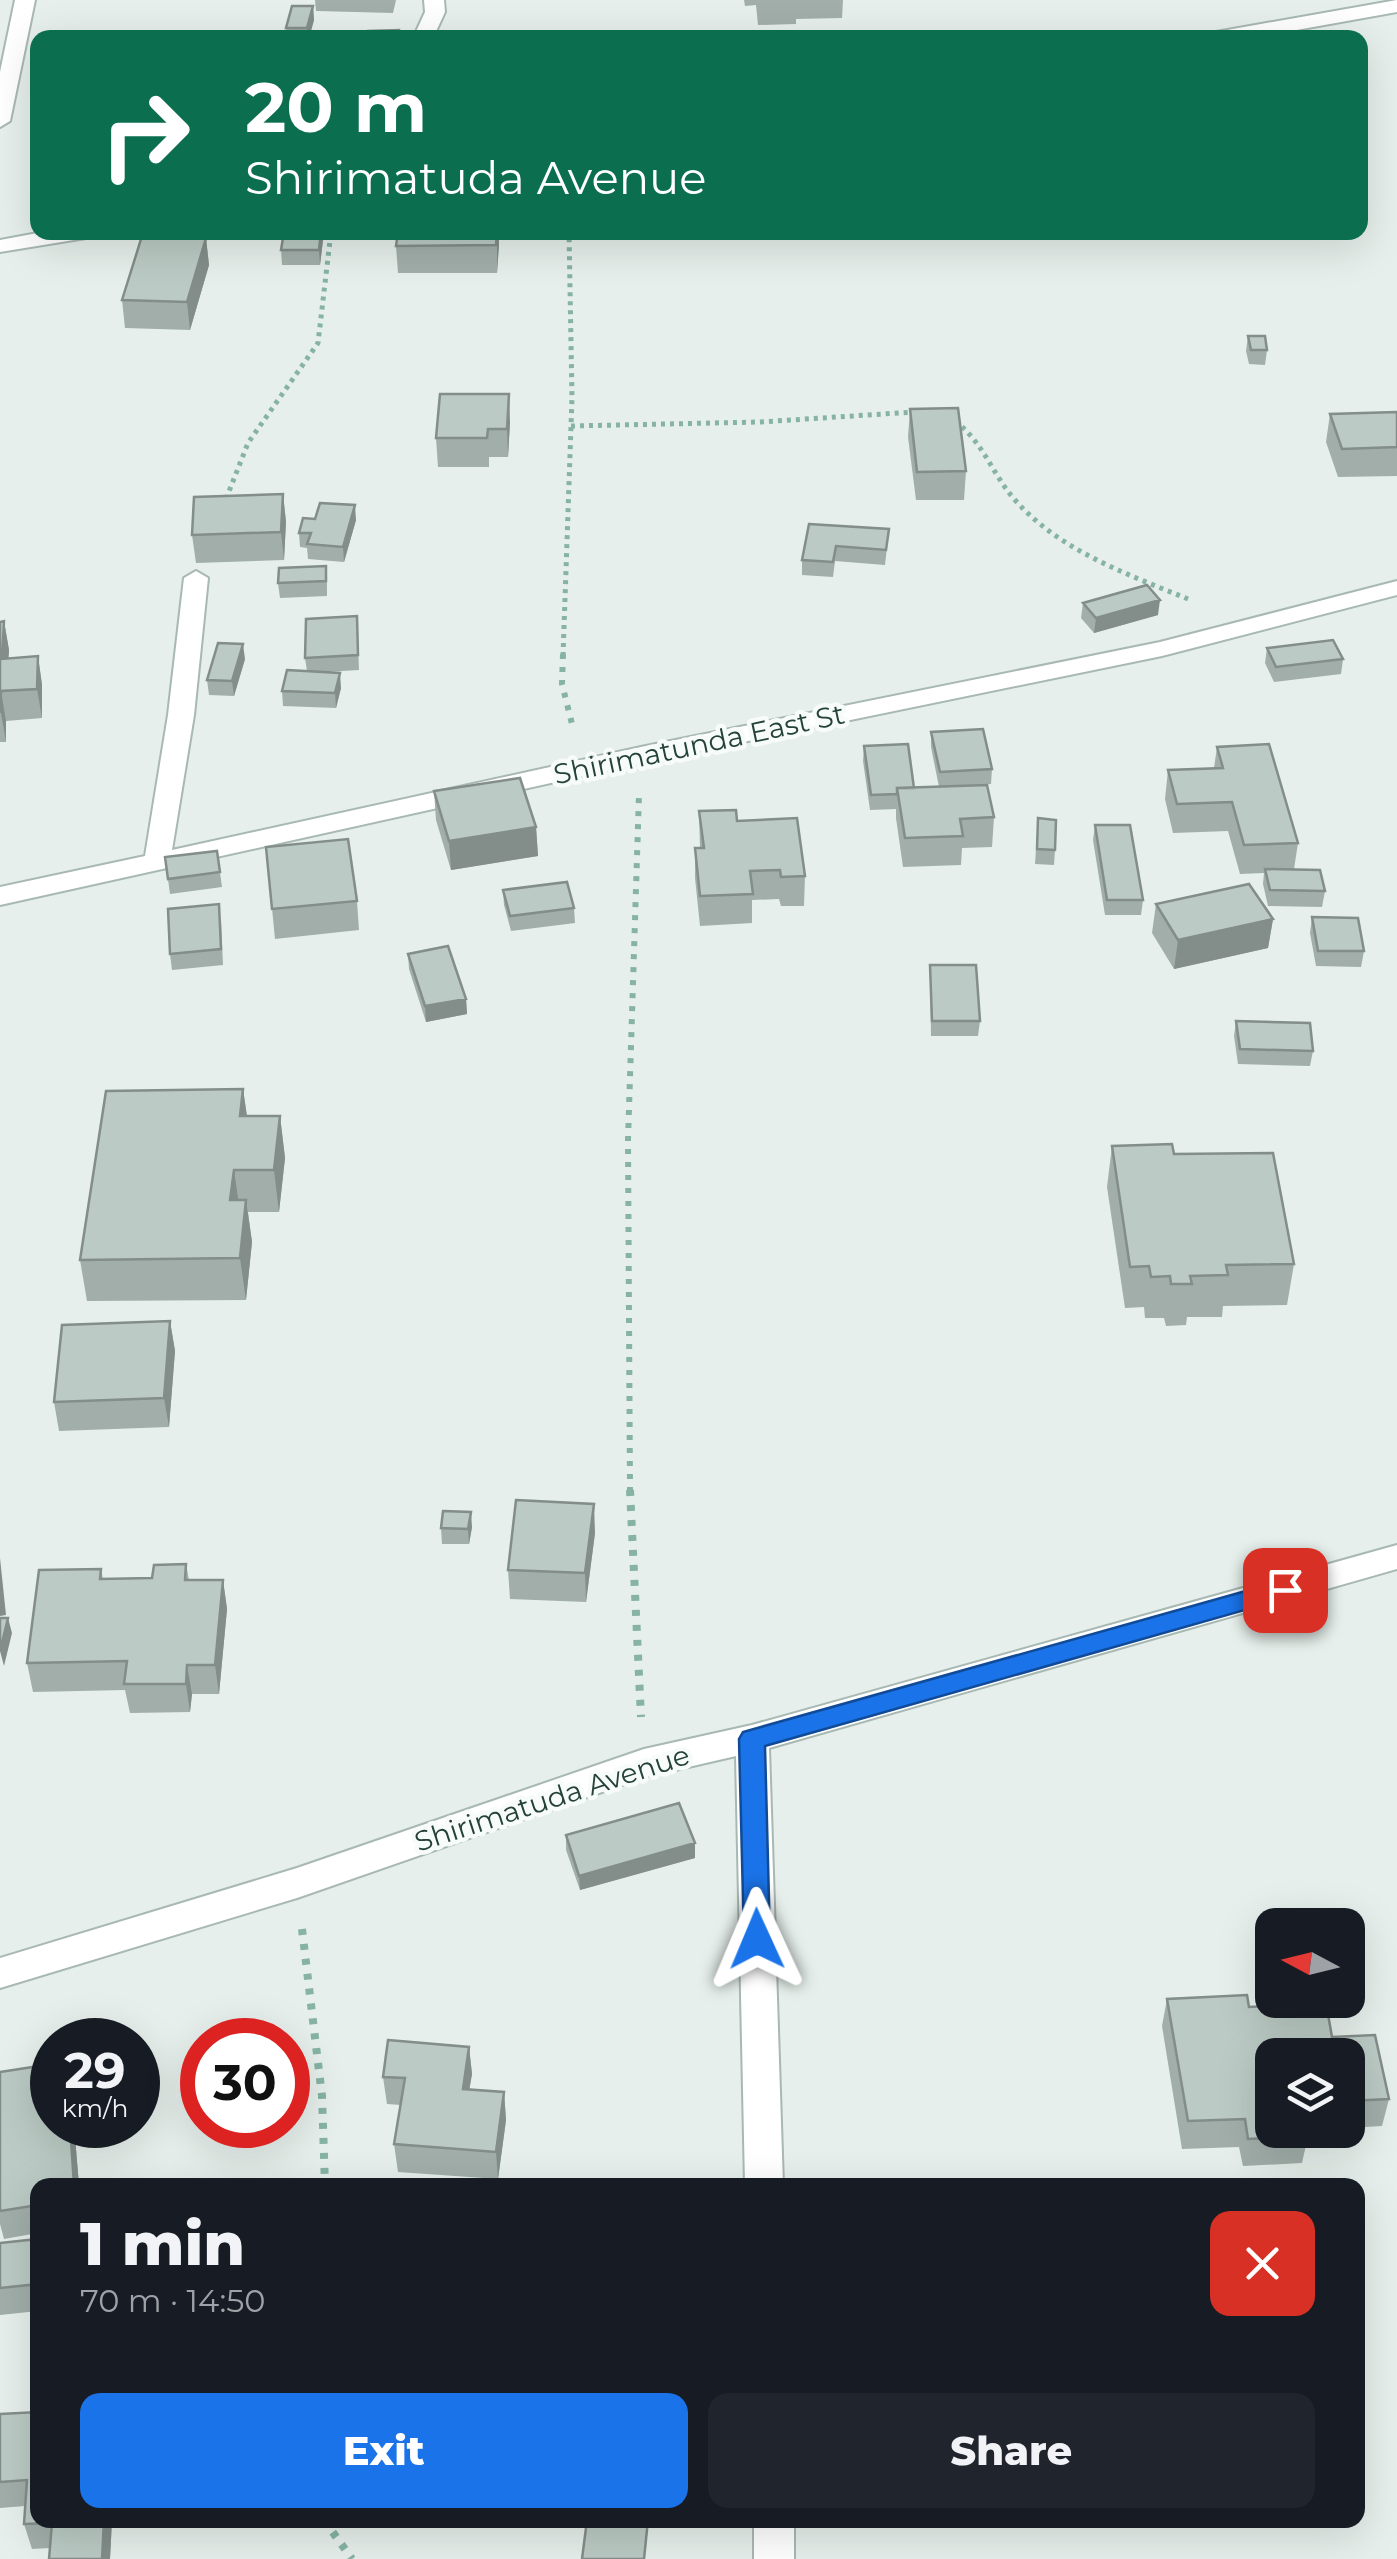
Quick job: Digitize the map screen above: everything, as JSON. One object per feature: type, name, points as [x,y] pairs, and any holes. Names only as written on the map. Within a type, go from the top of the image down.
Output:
[{"type":"street","points":[[0,120],[25,0]]},
{"type":"street","points":[[426,30],[434,0]]},
{"type":"street","points":[[1261,30],[1397,6]]},
{"type":"street","points":[[0,246],[37,240]]},
{"type":"street","points":[[157,862],[181,716],[196,578]]},
{"type":"street","name":"Shirimatunda East St","points":[[0,896],[641,755],[1162,649],[1397,588]]},
{"type":"street","name":"Shirimatuda Avenue","points":[[0,1973],[296,1883],[644,1763],[752,1739],[1397,1557]]},
{"type":"street","points":[[752,1739],[764,2178]]},
{"type":"street","points":[[774,2528],[774,2559]]},
{"type":"path","points":[[221,514],[248,444],[318,342],[330,240]]},
{"type":"path","points":[[569,240],[570,426],[562,684],[584,768]]},
{"type":"path","points":[[570,426],[760,422],[918,412]]},
{"type":"path","points":[[948,416],[987,450],[1013,498],[1045,528],[1085,556],[1253,626]]},
{"type":"path","points":[[641,755],[630,971],[628,1275],[631,1559],[644,1763]]},
{"type":"path","points":[[296,1883],[322,2096],[326,2178]]},
{"type":"path","points":[[330,2528],[352,2559]]},
{"type":"building","points":[[292,6],[313,6],[307,28],[286,28]]},
{"type":"building","points":[[141,240],[205,240],[187,302],[122,300]]},
{"type":"building","points":[[283,240],[320,240],[319,250],[281,250]]},
{"type":"building","points":[[397,240],[496,240],[496,245],[396,246]]},
{"type":"building","points":[[1248,336],[1265,336],[1267,350],[1251,350]]},
{"type":"building","points":[[440,394],[509,394],[507,429],[488,429],[487,438],[436,438]]},
{"type":"building","points":[[958,408],[966,471],[917,472],[910,409]]},
{"type":"building","points":[[1397,412],[1397,447],[1342,449],[1330,414]]},
{"type":"building","points":[[283,494],[281,532],[192,535],[194,497]]},
{"type":"building","points":[[320,503],[355,505],[343,547],[307,544],[311,533],[299,533],[303,518],[315,519]]},
{"type":"building","points":[[809,524],[889,529],[886,550],[836,546],[833,562],[802,560]]},
{"type":"building","points":[[326,566],[326,581],[278,583],[279,568]]},
{"type":"building","points":[[1147,585],[1160,600],[1096,618],[1083,603]]},
{"type":"building","points":[[357,616],[358,655],[305,658],[306,619]]},
{"type":"building","points":[[4,621],[2,659],[38,656],[37,689],[1,691],[0,713],[0,622]]},
{"type":"building","points":[[1333,640],[1343,659],[1276,667],[1267,648]]},
{"type":"building","points":[[218,643],[243,644],[232,681],[207,680]]},
{"type":"building","points":[[287,670],[340,673],[335,693],[282,691]]},
{"type":"building","points":[[983,729],[992,769],[940,772],[931,732]]},
{"type":"building","points":[[908,744],[914,788],[897,788],[897,794],[871,795],[864,746]]},
{"type":"building","points":[[1269,744],[1298,843],[1244,845],[1232,802],[1177,804],[1168,770],[1223,768],[1217,747]]},
{"type":"building","points":[[520,778],[536,827],[449,841],[434,791]]},
{"type":"building","points":[[987,785],[994,817],[960,819],[963,836],[905,838],[897,788]]},
{"type":"building","points":[[736,810],[737,821],[797,818],[805,876],[781,877],[780,870],[750,871],[753,894],[700,896],[695,848],[704,848],[699,811]]},
{"type":"building","points":[[1038,818],[1056,820],[1055,850],[1037,849]]},
{"type":"building","points":[[1095,825],[1130,825],[1143,900],[1107,900]]},
{"type":"building","points":[[348,839],[357,901],[272,909],[266,847]]},
{"type":"building","points":[[217,851],[220,872],[168,879],[165,857]]},
{"type":"building","points":[[1265,869],[1320,870],[1325,891],[1270,890]]},
{"type":"building","points":[[567,882],[574,908],[510,916],[503,890]]},
{"type":"building","points":[[1249,884],[1273,919],[1178,940],[1156,904]]},
{"type":"building","points":[[219,904],[221,949],[170,954],[168,909]]},
{"type":"building","points":[[1312,917],[1358,918],[1364,951],[1318,951]]},
{"type":"building","points":[[448,946],[466,999],[425,1006],[408,954]]},
{"type":"building","points":[[930,965],[976,965],[980,1021],[932,1021]]},
{"type":"building","points":[[1236,1021],[1310,1023],[1313,1051],[1240,1049]]},
{"type":"building","points":[[243,1089],[240,1116],[280,1116],[274,1170],[234,1170],[230,1200],[246,1200],[240,1258],[80,1260],[106,1091]]},
{"type":"building","points":[[1172,1144],[1174,1154],[1273,1153],[1294,1264],[1226,1265],[1228,1275],[1190,1276],[1192,1284],[1171,1284],[1170,1276],[1151,1277],[1149,1266],[1130,1267],[1112,1146]]},
{"type":"building","points":[[170,1321],[164,1398],[54,1402],[62,1325]]},
{"type":"building","points":[[516,1500],[594,1504],[585,1573],[508,1570]]},
{"type":"building","points":[[443,1511],[471,1512],[468,1529],[441,1528]]},
{"type":"building","points":[[186,1564],[185,1580],[223,1580],[215,1665],[187,1665],[186,1684],[124,1684],[127,1661],[27,1663],[39,1570],[101,1569],[100,1579],[152,1578],[154,1565]]},
{"type":"building","points":[[0,1618],[8,1618],[0,1651]]},
{"type":"building","points":[[679,1803],[695,1843],[579,1876],[566,1835]]},
{"type":"building","points":[[1247,1995],[1249,2007],[1255,2007],[1255,2018],[1329,2018],[1332,2037],[1375,2035],[1389,2099],[1365,2100],[1365,2038],[1255,2038],[1255,2139],[1248,2139],[1245,2119],[1188,2121],[1167,1999]]},
{"type":"building","points":[[388,2040],[469,2047],[463,2089],[504,2092],[496,2152],[394,2144],[405,2078],[383,2077]]},
{"type":"building","points":[[30,2067],[30,2148],[72,2148],[74,2178],[30,2178],[30,2206],[0,2211],[0,2072]]},
{"type":"building","points":[[30,2240],[30,2285],[0,2288],[0,2243]]},
{"type":"building","points":[[30,2412],[30,2524],[24,2524],[27,2480],[0,2482],[0,2414]]},
{"type":"building","points":[[52,2528],[104,2528],[102,2559],[49,2559]]},
{"type":"building","points":[[586,2528],[647,2528],[644,2559],[582,2559]]},
{"type":"route","points":[[757,1939],[752,1739],[1285,1590]]}]
